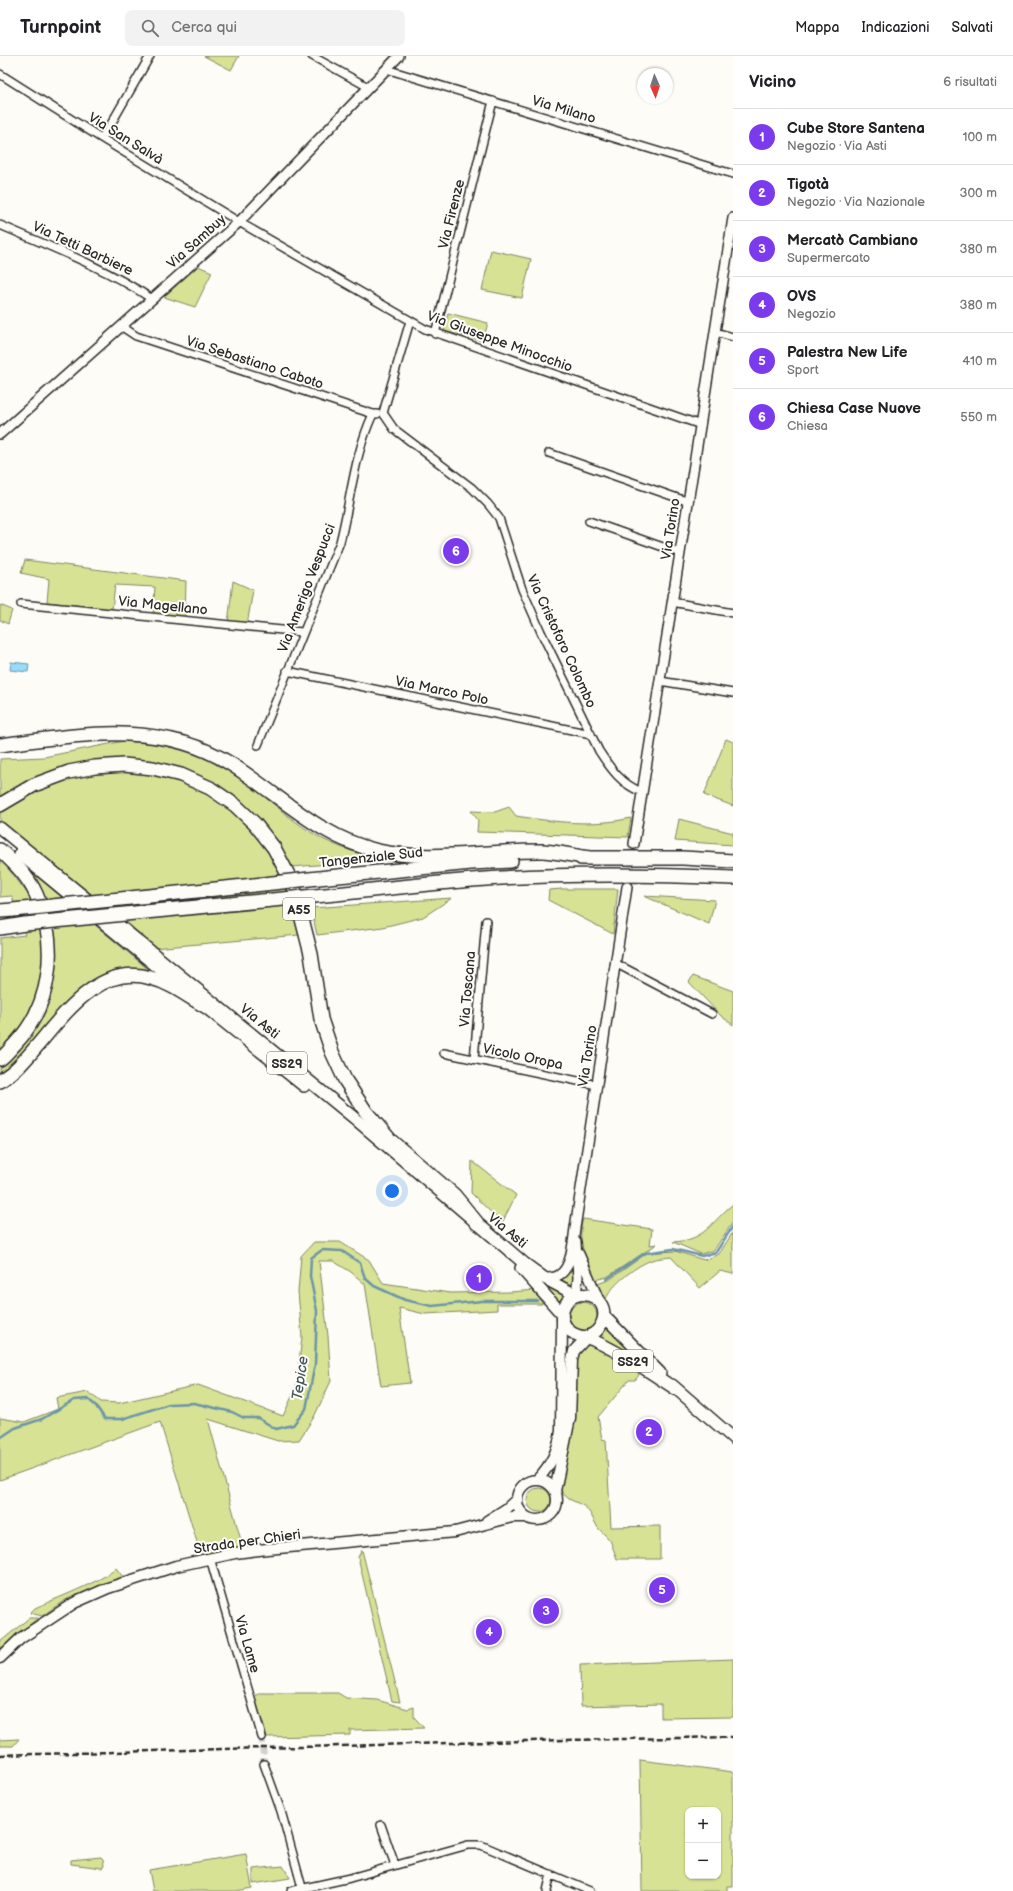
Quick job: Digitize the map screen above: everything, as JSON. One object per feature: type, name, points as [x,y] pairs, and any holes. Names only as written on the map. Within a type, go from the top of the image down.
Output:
[{"type":"highway","points":[[0,745],[79,735],[129,733],[168,738],[199,747],[230,763],[316,826],[348,841],[378,851],[418,855],[544,851],[590,858]]},
{"type":"highway","name":"A55","points":[[2,804],[34,785],[69,772],[95,767],[124,765],[153,768],[182,775],[210,788],[235,805],[256,824],[274,848],[293,884],[311,954],[321,1019],[332,1052],[344,1080],[366,1112],[391,1141],[454,1195],[477,1224]]},
{"type":"highway","points":[[0,850],[24,874],[36,894],[43,913],[49,939],[49,963],[45,990],[36,1014],[23,1036],[0,1059]]},
{"type":"highway","name":"Tangenziale Sud","points":[[0,911],[471,862],[590,858],[683,858],[733,861]]},
{"type":"highway","name":"A55","points":[[0,927],[473,880],[577,876],[682,876],[733,878]]},
{"type":"highway","points":[[0,1081],[17,1069],[73,1004],[100,983],[118,977],[133,975],[150,977],[167,983],[205,1006]]},
{"type":"main road","name":"Via Asti","points":[[0,828],[353,1117],[477,1224],[544,1278],[576,1295]]},
{"type":"main road","name":"Via Asti","points":[[0,838],[349,1122],[522,1270],[562,1317]]},
{"type":"main road","points":[[537,1480],[554,1459],[559,1446],[561,1431],[562,1317],[564,1306],[569,1299],[576,1295],[592,1295],[599,1300],[603,1308],[604,1316],[601,1326],[595,1333],[587,1337],[574,1351],[572,1360],[570,1418],[555,1491],[556,1505],[551,1515],[546,1518],[535,1520],[525,1517],[518,1509],[516,1500],[520,1488],[525,1483],[537,1480],[548,1483],[555,1491]]},
{"type":"main road","name":"SS29","points":[[604,1316],[677,1390],[733,1438]]},
{"type":"main road","points":[[562,1317],[572,1333],[587,1337]]},
{"type":"main road","name":"SS29","points":[[587,1337],[612,1349],[677,1390]]},
{"type":"main road","name":"Strada per Chieri","points":[[474,1528],[506,1510],[516,1500]]},
{"type":"main road","name":"Strada per Chieri","points":[[0,1658],[21,1638],[74,1603],[108,1588],[147,1575],[210,1558],[267,1549],[429,1535],[474,1528],[512,1517],[525,1517]]},
{"type":"street","points":[[101,138],[107,131],[150,56]]},
{"type":"street","points":[[312,56],[368,87]]},
{"type":"street","name":"Via Sambuy","points":[[0,434],[239,222],[399,56]]},
{"type":"street","name":"Via Milano","points":[[386,69],[733,174]]},
{"type":"street","name":"Via San Salvà","points":[[0,74],[101,138],[239,222]]},
{"type":"street","name":"Via Firenze","points":[[435,334],[493,101]]},
{"type":"street","name":"Via Torino","points":[[634,844],[732,235],[733,218]]},
{"type":"street","name":"Via Giuseppe Minocchio","points":[[239,222],[435,334],[701,425]]},
{"type":"street","name":"Via Tetti Barbiere","points":[[0,225],[103,271],[132,286],[152,299]]},
{"type":"street","points":[[383,413],[410,321]]},
{"type":"street","name":"Via Sebastiano Caboto","points":[[121,326],[136,336],[373,414],[383,413]]},
{"type":"street","points":[[716,332],[733,337]]},
{"type":"street","name":"Via Cristoforo Colombo","points":[[383,413],[394,429],[472,488],[499,518],[522,589],[534,618],[591,734],[609,767],[625,783],[633,789],[642,792]]},
{"type":"street","name":"Via Amerigo Vespucci","points":[[258,746],[302,632],[340,542],[346,519],[360,445],[373,414]]},
{"type":"street","points":[[549,453],[689,502]]},
{"type":"street","points":[[589,521],[680,553]]},
{"type":"street","points":[[672,602],[733,613]]},
{"type":"street","name":"Via Magellano","points":[[21,604],[302,632]]},
{"type":"street","name":"Via Marco Polo","points":[[287,671],[591,734]]},
{"type":"street","points":[[660,681],[733,693]]},
{"type":"street","name":"Via Torino","points":[[544,1278],[558,1276],[565,1270],[575,1228],[627,887]]},
{"type":"street","name":"Via Toscana","points":[[474,1059],[486,921]]},
{"type":"street","points":[[615,963],[712,1014]]},
{"type":"street","name":"Vicolo Oropa","points":[[444,1053],[597,1085]]},
{"type":"street","name":"Via Torino","points":[[575,1228],[578,1278],[576,1295]]},
{"type":"street","name":"Via Torino","points":[[576,1248],[599,1300]]},
{"type":"street","name":"Via Lame","points":[[210,1558],[262,1737]]},
{"type":"street","points":[[264,1764],[281,1811],[303,1890]]},
{"type":"street","points":[[381,1825],[395,1865]]},
{"type":"street","points":[[291,1891],[303,1890],[468,1845],[481,1845],[590,1891]]},
{"type":"street","points":[[547,1891],[552,1874]]},
{"type":"green space","points":[[204,56],[239,56],[231,70]]},
{"type":"green space","points":[[491,250],[531,259],[522,298],[482,290]]},
{"type":"green space","points":[[198,266],[212,272],[195,307],[164,297]]},
{"type":"green space","points":[[448,313],[488,323],[483,341],[444,331]]},
{"type":"green space","points":[[25,560],[186,581],[185,619],[153,613],[155,587],[115,585],[112,609],[47,602],[49,579],[21,573]]},
{"type":"green space","points":[[233,581],[253,590],[247,625],[228,623]]},
{"type":"green space","points":[[0,605],[12,610],[8,624],[0,620]]},
{"type":"green space","points":[[726,739],[733,742],[733,806],[704,795]]},
{"type":"green space","points":[[124,741],[174,748],[202,757],[231,772],[246,782],[296,822],[322,839],[382,860],[291,867],[267,829],[171,769],[59,771],[21,785],[0,798],[0,759],[44,757]]},
{"type":"green space","points":[[97,770],[145,771],[172,776],[209,793],[226,805],[257,834],[280,868],[284,876],[294,909],[299,935],[154,948],[130,925],[0,821],[0,812],[14,802],[57,780]]},
{"type":"green space","points":[[509,807],[516,816],[559,822],[588,823],[617,821],[631,818],[628,837],[477,832],[478,820],[471,811],[495,812]]},
{"type":"green space","points":[[679,819],[733,833],[733,845],[675,841]]},
{"type":"green space","points":[[0,858],[28,894],[43,935],[42,977],[28,1020],[0,1052],[0,938],[25,935],[12,896],[0,897]]},
{"type":"green space","points":[[28,869],[149,970],[128,969],[100,976],[79,992],[6,1071],[0,1075],[0,1068],[22,1046],[39,1019],[53,957]]},
{"type":"green space","points":[[618,889],[613,934],[548,900],[549,890]]},
{"type":"green space","points":[[644,896],[715,900],[709,924]]},
{"type":"green space","points":[[452,898],[423,917],[383,927],[317,935],[311,908]]},
{"type":"green space","points":[[693,976],[733,991],[733,1025],[721,1016],[689,982]]},
{"type":"green space","points":[[472,1161],[516,1195],[502,1223],[471,1193]]},
{"type":"green space","points":[[733,1204],[733,1222],[714,1250],[701,1254],[673,1242],[684,1241],[700,1234]]},
{"type":"green space","points":[[583,1219],[652,1229],[650,1245],[657,1244],[607,1277],[595,1280],[583,1251],[581,1227]]},
{"type":"green space","points":[[733,1232],[733,1274],[720,1271],[700,1288],[671,1257],[654,1259],[639,1266],[619,1281],[606,1299],[597,1284],[609,1280],[647,1253],[675,1251],[704,1260],[719,1254]]},
{"type":"green space","points":[[314,1242],[340,1242],[369,1260],[383,1283],[450,1293],[536,1290],[542,1304],[497,1304],[497,1310],[425,1314],[399,1308],[410,1383],[381,1386],[365,1284],[351,1272],[333,1261],[319,1261],[328,1336],[331,1381],[314,1417],[299,1440],[278,1441],[208,1419],[243,1548],[201,1555],[160,1422],[0,1480],[0,1418],[24,1422],[58,1409],[56,1398],[88,1392],[101,1402],[119,1403],[198,1385],[283,1416],[296,1388],[302,1337],[298,1292],[301,1256]]},
{"type":"green space","points":[[572,1267],[574,1272],[573,1288],[556,1280],[565,1275]]},
{"type":"green space","points":[[538,1281],[568,1295],[561,1305]]},
{"type":"green space","points":[[583,1302],[593,1306],[597,1316],[593,1326],[583,1330],[573,1326],[569,1316],[573,1306]]},
{"type":"green space","points":[[607,1328],[635,1354],[637,1357],[599,1337]]},
{"type":"green space","points":[[585,1345],[593,1345],[633,1366],[639,1375],[635,1380],[629,1380],[598,1417],[602,1439],[606,1440],[611,1527],[660,1526],[660,1559],[617,1559],[610,1540],[598,1528],[590,1513],[584,1506],[569,1499],[561,1492],[561,1483],[575,1419],[576,1364],[579,1351]]},
{"type":"green space","points":[[539,1488],[544,1489],[550,1495],[550,1505],[544,1511],[539,1512],[534,1511],[528,1505],[527,1500],[528,1495],[534,1489]]},
{"type":"green space","points":[[362,1550],[400,1702],[392,1701],[358,1557]]},
{"type":"green space","points":[[116,1568],[123,1577],[65,1600],[42,1616],[30,1613],[35,1608],[78,1590],[110,1573]]},
{"type":"green space","points":[[29,1618],[38,1618],[0,1649],[0,1642]]},
{"type":"green space","points":[[733,1659],[733,1717],[661,1718],[661,1704],[581,1706],[580,1665]]},
{"type":"green space","points":[[262,1693],[338,1693],[346,1698],[377,1700],[408,1709],[414,1707],[414,1717],[424,1728],[350,1730],[350,1735],[267,1737],[254,1696]]},
{"type":"green space","points":[[19,1739],[13,1746],[0,1746],[0,1740]]},
{"type":"green space","points":[[640,1760],[733,1772],[733,1886],[727,1886],[727,1891],[642,1891]]},
{"type":"green space","points":[[246,1854],[252,1888],[236,1891],[153,1891],[149,1870]]},
{"type":"green space","points":[[101,1857],[103,1859],[104,1866],[102,1868],[71,1864],[71,1860]]},
{"type":"green space","points":[[283,1866],[290,1878],[253,1884],[253,1869]]},
{"type":"water","points":[[11,662],[29,664],[28,672],[10,670]]},
{"type":"waterway","name":"Tepice","points":[[607,1279],[645,1253],[673,1249],[702,1256],[716,1252],[733,1226]]},
{"type":"waterway","name":"Tepice","points":[[0,1438],[15,1428],[42,1419],[74,1400],[88,1399],[96,1406],[105,1419],[122,1419],[169,1404],[194,1403],[232,1412],[244,1418],[258,1418],[276,1429],[293,1425],[306,1409],[315,1364],[317,1311],[310,1276],[311,1258],[322,1250],[342,1251],[360,1263],[365,1278],[374,1286],[405,1300],[432,1306],[482,1301],[537,1301]]},
{"type":"tunnel","points":[[628,880],[634,844]]},
{"type":"tunnel","points":[[262,1737],[264,1764]]},
{"type":"railway","points":[[0,1755],[733,1737]]},
{"type":"place","name":"Chiesa Case Nuove","points":[[456,551]]},
{"type":"place","name":"Cube Store Santena","points":[[479,1278]]},
{"type":"place","name":"Tigotà","points":[[649,1432]]},
{"type":"place","name":"Palestra New Life","points":[[662,1590]]},
{"type":"place","name":"Mercatò Cambiano","points":[[546,1611]]},
{"type":"place","name":"OVS","points":[[489,1632]]}]
